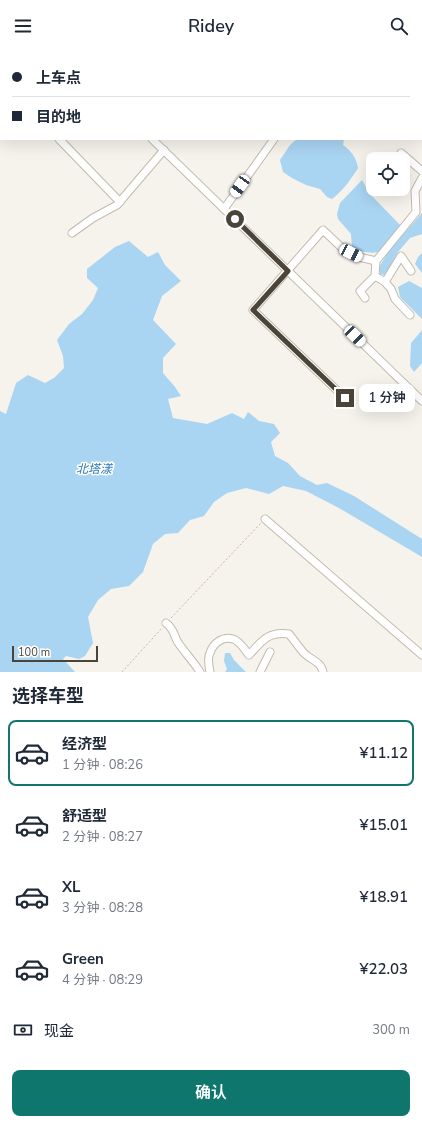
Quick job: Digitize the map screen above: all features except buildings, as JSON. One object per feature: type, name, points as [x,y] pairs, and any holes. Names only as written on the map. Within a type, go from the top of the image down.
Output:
[{"type":"street","points":[[60,140],[120,202]]},
{"type":"street","points":[[153,140],[422,401]]},
{"type":"street","points":[[224,209],[272,140]]},
{"type":"street","points":[[72,233],[93,218],[117,205],[164,150]]},
{"type":"street","points":[[410,161],[422,171]]},
{"type":"street","points":[[365,298],[360,291],[375,276],[376,261],[416,212],[415,191],[422,178]]},
{"type":"street","points":[[345,398],[253,310],[324,230],[342,248],[360,257],[376,261]]},
{"type":"street","points":[[385,282],[401,256],[411,271]]},
{"type":"street","points":[[375,276],[385,282],[391,289],[395,299],[410,316]]},
{"type":"street","points":[[265,519],[422,655]]},
{"type":"street","points":[[166,623],[175,633],[178,643],[193,660],[200,672]]},
{"type":"street","points":[[210,672],[210,652],[219,641],[234,639],[249,655],[265,638],[281,633],[289,634],[304,653],[318,662],[323,672]]},
{"type":"street","points":[[260,672],[270,652]]},
{"type":"path","points":[[122,672],[166,623],[265,519]]},
{"type":"water","points":[[296,140],[344,140],[343,145],[353,155],[358,168],[350,181],[332,199],[327,197],[320,189],[306,185],[283,172],[280,160],[290,145]]},
{"type":"water","points":[[362,180],[366,187],[366,196],[372,196],[402,227],[381,251],[374,253],[352,248],[351,234],[338,219],[337,214],[340,203]]},
{"type":"water","points":[[422,213],[422,234],[410,238],[398,252],[385,275],[380,274],[379,267],[391,248]]},
{"type":"water","name":"北塔漾","points":[[129,241],[148,257],[158,252],[165,265],[181,281],[162,296],[153,320],[176,344],[163,358],[163,373],[181,396],[168,399],[173,418],[207,424],[232,413],[244,419],[248,412],[259,421],[274,424],[280,433],[271,442],[275,456],[288,463],[300,476],[317,485],[327,483],[354,496],[422,539],[422,557],[339,508],[306,491],[283,486],[269,494],[246,488],[227,493],[214,502],[204,516],[190,520],[178,533],[165,534],[153,544],[143,572],[129,586],[111,589],[98,600],[88,617],[93,643],[85,656],[79,659],[66,656],[63,659],[75,672],[0,672],[0,411],[6,414],[16,383],[28,375],[45,383],[54,378],[64,368],[63,356],[57,340],[69,324],[82,314],[93,300],[98,288],[87,278],[87,269],[115,247]]},
{"type":"water","points":[[422,253],[422,273],[415,264],[418,257]]},
{"type":"water","points":[[409,281],[422,288],[422,319],[400,297],[398,287]]},
{"type":"water","points":[[422,330],[422,363],[414,372],[410,366],[411,343]]},
{"type":"water","points":[[225,653],[230,653],[234,660],[246,672],[225,672],[227,669],[224,661]]},
{"type":"route","points":[[235,219],[288,271],[253,310],[345,398]]}]
